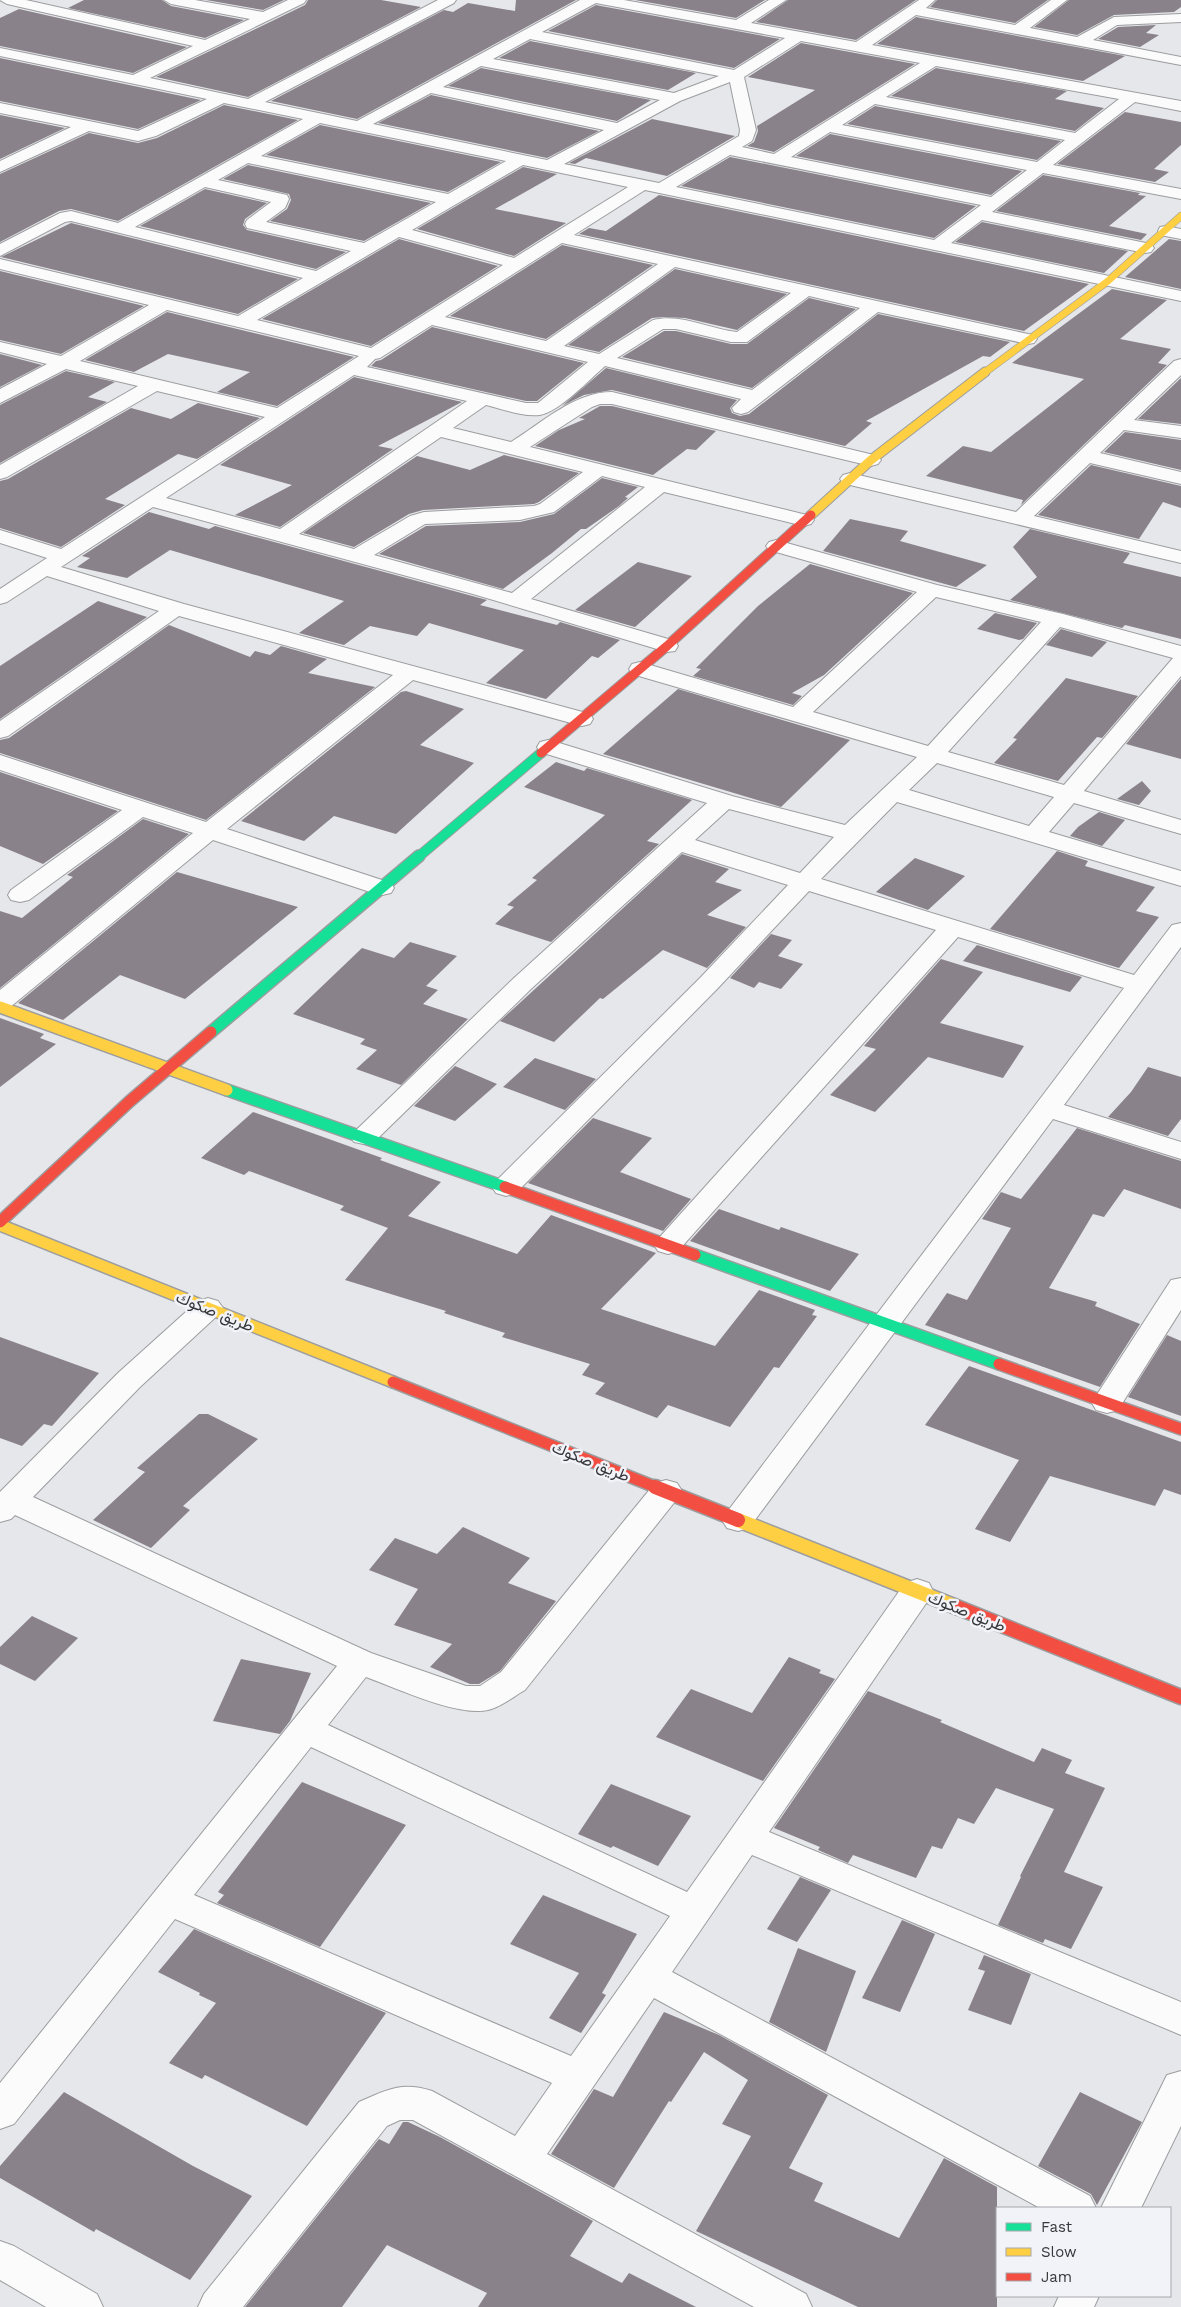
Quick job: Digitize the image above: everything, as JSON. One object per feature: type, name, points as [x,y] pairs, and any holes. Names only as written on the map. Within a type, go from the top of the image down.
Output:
[{"type":"street","points":[[0,2],[6,0],[46,8],[208,45]]},
{"type":"street","points":[[46,8],[65,0]]},
{"type":"street","points":[[171,0],[265,17]]},
{"type":"street","points":[[137,80],[299,0]]},
{"type":"street","points":[[251,103],[449,0]]},
{"type":"street","points":[[360,126],[591,0]]},
{"type":"street","points":[[601,0],[1181,106]]},
{"type":"street","points":[[738,25],[779,0]]},
{"type":"street","points":[[859,47],[928,0]]},
{"type":"street","points":[[1018,30],[1060,0]]},
{"type":"street","points":[[913,10],[1181,61]]},
{"type":"street","points":[[1078,42],[1114,21],[1181,18]]},
{"type":"street","points":[[528,34],[736,75]]},
{"type":"street","points":[[550,165],[675,98],[736,75],[799,36]]},
{"type":"street","points":[[0,52],[1181,296]]},
{"type":"street","points":[[479,61],[675,98]]},
{"type":"street","points":[[777,159],[933,61]]},
{"type":"street","points":[[663,188],[746,138],[749,134],[736,75]]},
{"type":"street","points":[[428,88],[618,128]]},
{"type":"street","points":[[0,108],[138,136],[145,135],[224,97]]},
{"type":"street","points":[[937,246],[1132,97]]},
{"type":"street","points":[[873,98],[1078,138]]},
{"type":"street","points":[[121,228],[319,117]]},
{"type":"street","points":[[0,167],[86,126]]},
{"type":"street","points":[[827,128],[1181,194]]},
{"type":"street","points":[[726,149],[993,202]]},
{"type":"street","points":[[245,158],[451,200]]},
{"type":"street","points":[[241,322],[522,159]]},
{"type":"street","points":[[203,182],[281,199],[279,204],[253,224],[366,249]]},
{"type":"street","points":[[0,598],[374,354],[643,184]]},
{"type":"street","points":[[978,214],[1146,248]]},
{"type":"street","points":[[0,251],[65,216],[71,216],[319,277]]},
{"type":"street","points":[[0,1223],[130,1101],[167,1069],[668,646],[871,460],[1028,339],[1108,281],[1146,248],[1173,232],[1181,216]]},
{"type":"street","points":[[397,231],[518,264]]},
{"type":"street","points":[[560,237],[1028,339]]},
{"type":"street","points":[[549,348],[673,261]]},
{"type":"street","points":[[0,264],[374,354]]},
{"type":"street","points":[[352,369],[483,399],[540,409],[602,360],[659,324],[676,324],[742,338],[806,290]]},
{"type":"street","points":[[0,397],[65,362],[164,304]]},
{"type":"street","points":[[719,424],[875,305]]},
{"type":"street","points":[[430,319],[756,396]]},
{"type":"street","points":[[0,347],[281,415]]},
{"type":"street","points":[[1020,519],[1181,365]]},
{"type":"street","points":[[0,473],[155,384]]},
{"type":"street","points":[[514,449],[584,403],[598,398],[612,398],[871,460]]},
{"type":"street","points":[[285,535],[483,399]]},
{"type":"street","points":[[555,399],[584,403]]},
{"type":"street","points":[[1120,424],[1181,432]]},
{"type":"street","points":[[437,430],[804,520]]},
{"type":"street","points":[[1087,456],[1181,478]]},
{"type":"street","points":[[358,556],[417,520],[424,518],[520,514],[547,508],[598,470]]},
{"type":"street","points":[[850,479],[1181,557]]},
{"type":"street","points":[[516,600],[660,485]]},
{"type":"street","points":[[150,500],[285,535],[516,600],[668,646]]},
{"type":"street","points":[[0,536],[65,557]]},
{"type":"street","points":[[776,546],[932,590],[1055,618],[1181,653]]},
{"type":"street","points":[[45,569],[176,609],[582,718]]},
{"type":"street","points":[[797,715],[932,590]]},
{"type":"street","points":[[0,731],[176,609]]},
{"type":"street","points":[[506,1187],[709,983],[802,882],[932,755],[1055,618]]},
{"type":"street","points":[[1034,835],[1181,662]]},
{"type":"street","points":[[640,669],[1181,827]]},
{"type":"street","points":[[0,1003],[210,831],[410,672]]},
{"type":"street","points":[[548,747],[724,801],[850,834]]},
{"type":"street","points":[[0,762],[382,888]]},
{"type":"street","points":[[893,793],[1181,879]]},
{"type":"street","points":[[364,1136],[523,983],[724,801]]},
{"type":"street","points":[[20,895],[140,808]]},
{"type":"street","points":[[678,843],[1140,985]]},
{"type":"street","points":[[668,1244],[952,928]]},
{"type":"street","points":[[738,1520],[1181,930]]},
{"type":"street","points":[[0,1007],[167,1069],[364,1136],[1181,1429]]},
{"type":"street","points":[[1046,1108],[1181,1151]]},
{"type":"street","name":"طريق صكوك","points":[[0,1223],[1181,1697]]},
{"type":"street","points":[[1107,1403],[1181,1287]]},
{"type":"street","points":[[208,1308],[129,1380],[6,1506],[359,1662],[465,1699],[486,1698],[513,1681],[666,1491]]},
{"type":"street","points":[[521,2159],[917,1591]]},
{"type":"street","points":[[0,2112],[359,1662]]},
{"type":"street","points":[[305,1728],[694,1911]]},
{"type":"street","points":[[745,1837],[1181,2019]]},
{"type":"street","points":[[169,1900],[579,2076]]},
{"type":"street","points":[[648,1977],[1074,2207]]},
{"type":"street","points":[[1121,2207],[1181,2087]]},
{"type":"street","points":[[218,2307],[373,2114],[396,2103],[418,2103],[792,2307]]},
{"type":"street","points":[[0,2259],[83,2307]]},
{"type":"building","points":[[84,0],[162,0],[171,6],[244,20],[205,38],[68,8]]},
{"type":"building","points":[[206,0],[284,0],[263,10]]},
{"type":"building","points":[[308,0],[381,0],[421,7],[248,97],[156,77],[305,5]]},
{"type":"building","points":[[516,0],[576,0],[357,119],[271,101],[444,10],[453,12],[468,3],[515,11]]},
{"type":"building","points":[[635,0],[765,0],[736,18]]},
{"type":"building","points":[[788,0],[916,0],[856,40],[756,22]]},
{"type":"building","points":[[937,0],[1048,0],[1015,23],[930,7]]},
{"type":"building","points":[[1069,0],[1181,0],[1181,7],[1174,12],[1114,15],[1077,35],[1034,27]]},
{"type":"building","points":[[596,5],[780,39],[734,68],[548,31]]},
{"type":"building","points":[[19,9],[187,47],[133,73],[0,46],[0,18]]},
{"type":"building","points":[[916,17],[1125,56],[1083,81],[877,44]]},
{"type":"building","points":[[1156,25],[1146,33],[1159,35],[1140,47],[1098,39],[1118,27]]},
{"type":"building","points":[[530,41],[696,73],[668,90],[499,58]]},
{"type":"building","points":[[801,43],[915,64],[774,152],[747,146],[754,142],[758,131],[757,126],[815,90],[748,77]]},
{"type":"building","points":[[0,58],[201,100],[138,129],[0,101]]},
{"type":"building","points":[[481,68],[651,100],[617,121],[448,86]]},
{"type":"building","points":[[936,68],[1067,91],[1055,99],[1104,108],[1075,131],[891,96]]},
{"type":"building","points":[[431,95],[599,131],[547,158],[378,123]]},
{"type":"building","points":[[224,105],[298,120],[118,221],[71,209],[59,211],[0,242],[0,174],[89,133],[138,143],[157,138]]},
{"type":"building","points":[[875,106],[1061,141],[1037,160],[847,124]]},
{"type":"building","points":[[1125,112],[1181,122],[1181,145],[1154,169],[1169,172],[1155,182],[1057,164]]},
{"type":"building","points":[[0,115],[65,128],[0,159]]},
{"type":"building","points":[[652,119],[735,136],[667,176],[586,158],[575,164],[569,163]]},
{"type":"building","points":[[320,125],[501,162],[448,192],[266,155]]},
{"type":"building","points":[[830,134],[1022,171],[991,195],[796,156]]},
{"type":"building","points":[[730,157],[976,206],[934,238],[681,186]]},
{"type":"building","points":[[248,165],[431,203],[364,241],[270,221],[287,209],[291,200],[289,194],[223,179]]},
{"type":"building","points":[[523,167],[557,174],[495,209],[566,223],[514,256],[417,229]]},
{"type":"building","points":[[1043,175],[1140,193],[1138,195],[1146,196],[1109,226],[1147,234],[1141,240],[996,211]]},
{"type":"building","points":[[205,189],[267,203],[245,219],[243,225],[247,230],[346,252],[316,269],[140,226]]},
{"type":"building","points":[[659,195],[1089,284],[1024,331],[579,234],[589,228],[606,231]]},
{"type":"building","points":[[982,222],[1128,251],[1104,273],[955,242]]},
{"type":"building","points":[[71,223],[298,279],[238,314],[1,257]]},
{"type":"building","points":[[399,239],[498,266],[371,346],[262,319]]},
{"type":"building","points":[[1169,239],[1181,241],[1181,289],[1125,277]]},
{"type":"building","points":[[562,245],[653,265],[546,339],[450,316]]},
{"type":"building","points":[[675,269],[787,294],[737,330],[685,318],[663,317],[652,318],[599,352],[568,345]]},
{"type":"building","points":[[0,271],[144,306],[61,354],[0,340]]},
{"type":"building","points":[[1112,289],[1167,300],[1120,339],[1171,349],[1158,363],[1167,365],[1021,505],[1023,500],[926,476],[963,446],[991,452],[1084,379],[1012,363]]},
{"type":"building","points":[[809,298],[856,309],[752,388],[622,357],[664,331],[676,331],[731,344],[747,344]]},
{"type":"building","points":[[167,312],[354,357],[277,406],[217,392],[250,372],[168,354],[134,372],[85,360]]},
{"type":"building","points":[[878,314],[1010,342],[990,357],[983,356],[866,421],[872,423],[845,446],[612,390],[584,395],[562,406],[606,368],[737,400],[730,408],[732,413],[740,416],[749,414]]},
{"type":"building","points":[[432,327],[584,363],[537,401],[526,401],[371,366],[376,361],[381,360]]},
{"type":"building","points":[[0,354],[42,365],[0,387]]},
{"type":"building","points":[[66,371],[115,382],[88,397],[107,402],[0,463],[0,405]]},
{"type":"building","points":[[354,377],[462,402],[378,446],[393,449],[280,527],[235,515],[292,485],[220,465]]},
{"type":"building","points":[[1181,378],[1181,424],[1138,419]]},
{"type":"building","points":[[198,403],[260,418],[197,459],[178,454],[105,499],[125,505],[61,547],[0,528],[0,481],[8,479],[131,408],[171,419]]},
{"type":"building","points":[[600,406],[612,406],[716,431],[696,450],[687,449],[653,475],[535,446],[559,430],[585,419],[579,418]]},
{"type":"building","points":[[1125,432],[1181,440],[1181,470],[1104,452]]},
{"type":"building","points":[[504,455],[579,473],[534,504],[423,510],[409,514],[354,547],[303,533],[417,456],[470,470]]},
{"type":"building","points":[[1091,465],[1181,486],[1181,508],[1163,502],[1139,539],[1038,515]]},
{"type":"building","points":[[602,478],[638,487],[625,497],[628,498],[619,506],[586,529],[581,529],[503,589],[379,554],[426,526],[520,522],[554,514]]},
{"type":"building","points":[[149,512],[209,529],[215,526],[487,600],[480,605],[557,625],[560,622],[620,640],[598,658],[592,656],[546,699],[486,683],[524,650],[429,623],[417,636],[370,626],[344,645],[299,633],[344,601],[170,550],[127,578],[77,567],[90,558],[82,556]]},
{"type":"building","points":[[850,519],[908,531],[900,541],[987,565],[956,587],[823,551]]},
{"type":"building","points":[[1030,529],[1130,553],[1123,563],[1181,577],[1181,639],[1125,625],[1122,628],[1010,600],[1037,577],[1013,547]]},
{"type":"building","points":[[638,562],[692,576],[635,627],[575,610]]},
{"type":"building","points":[[810,564],[913,593],[824,675],[792,693],[802,696],[793,705],[693,676],[701,669],[696,668],[758,606]]},
{"type":"building","points":[[98,601],[147,617],[0,719],[0,666]]},
{"type":"building","points":[[995,613],[1037,623],[1023,639],[1019,640],[977,629]]},
{"type":"building","points":[[169,625],[250,657],[255,651],[270,655],[281,646],[327,659],[308,673],[375,687],[206,820],[0,753],[0,740],[9,738]]},
{"type":"building","points":[[1061,629],[1107,642],[1092,657],[1046,645]]},
{"type":"building","points":[[1066,678],[1138,696],[1102,738],[1097,737],[1058,781],[994,763],[1017,739],[1013,738]]},
{"type":"building","points":[[1181,679],[1181,759],[1126,744]]},
{"type":"building","points":[[678,689],[850,740],[781,807],[603,754]]},
{"type":"building","points":[[406,691],[464,709],[420,745],[474,763],[396,834],[334,816],[304,841],[241,821],[401,692]]},
{"type":"building","points":[[556,762],[584,771],[587,768],[692,800],[647,841],[659,844],[551,942],[495,924],[514,907],[507,905],[537,880],[532,878],[605,815],[524,787]]},
{"type":"building","points":[[0,772],[118,811],[43,864],[0,846]]},
{"type":"building","points":[[1142,781],[1151,791],[1139,805],[1117,799]]},
{"type":"building","points":[[1099,812],[1125,820],[1102,846],[1070,836],[1078,827]]},
{"type":"building","points":[[143,819],[189,834],[0,988],[0,911],[22,918],[73,877],[67,875]]},
{"type":"building","points":[[1057,851],[1088,861],[1085,866],[1155,887],[1136,911],[1159,917],[1119,968],[990,929]]},
{"type":"building","points":[[682,854],[729,869],[715,882],[742,890],[707,915],[746,927],[707,968],[663,950],[603,999],[600,998],[554,1042],[500,1021]]},
{"type":"building","points":[[915,858],[965,876],[928,910],[876,892]]},
{"type":"building","points":[[177,872],[298,907],[185,999],[120,975],[63,1020],[18,1003]]},
{"type":"building","points":[[771,934],[792,940],[778,956],[803,964],[781,989],[759,982],[754,988],[730,978]]},
{"type":"building","points":[[410,942],[457,956],[426,986],[438,990],[423,1004],[468,1019],[401,1085],[356,1069],[377,1050],[360,1044],[365,1039],[293,1014],[362,948],[394,958]]},
{"type":"building","points":[[977,945],[1082,977],[1070,992],[963,961]]},
{"type":"building","points":[[941,959],[983,972],[940,1023],[1024,1046],[1003,1078],[928,1057],[875,1112],[830,1095],[876,1049],[864,1046]]},
{"type":"building","points":[[0,1018],[44,1034],[40,1038],[56,1044],[0,1087]]},
{"type":"building","points":[[535,1058],[596,1079],[565,1110],[503,1087]]},
{"type":"building","points":[[455,1066],[497,1084],[455,1121],[414,1106]]},
{"type":"building","points":[[1148,1067],[1181,1077],[1181,1119],[1168,1136],[1108,1117],[1131,1092]]},
{"type":"building","points":[[253,1112],[382,1158],[380,1160],[441,1182],[408,1216],[517,1254],[551,1215],[656,1253],[601,1309],[715,1346],[759,1290],[815,1310],[812,1315],[817,1316],[779,1368],[774,1367],[730,1427],[668,1405],[657,1418],[595,1394],[605,1383],[582,1375],[590,1364],[502,1337],[505,1333],[444,1313],[446,1311],[345,1280],[388,1228],[340,1210],[344,1206],[249,1171],[244,1175],[201,1158]]},
{"type":"building","points":[[593,1118],[652,1138],[620,1172],[691,1199],[663,1231],[528,1183]]},
{"type":"building","points":[[1077,1128],[1181,1161],[1181,1209],[1124,1189],[1104,1217],[1093,1214],[1049,1288],[1097,1302],[1095,1306],[1140,1324],[1100,1387],[925,1325],[947,1293],[967,1300],[1011,1228],[982,1219],[1001,1192],[1021,1199]]},
{"type":"building","points":[[719,1209],[779,1230],[781,1227],[859,1254],[830,1291],[690,1241]]},
{"type":"building","points":[[1167,1335],[1181,1341],[1181,1416],[1128,1397]]},
{"type":"building","points":[[0,1337],[99,1373],[52,1426],[44,1424],[22,1446],[0,1438]]},
{"type":"building","points":[[969,1366],[1181,1442],[1181,1495],[1164,1489],[1155,1506],[1050,1476],[1010,1542],[975,1529],[1019,1460],[925,1425]]},
{"type":"building","points":[[199,1414],[208,1414],[258,1439],[183,1506],[190,1510],[151,1548],[93,1520],[145,1472],[137,1468]]},
{"type":"building","points":[[463,1527],[530,1558],[508,1583],[556,1601],[500,1671],[479,1684],[470,1684],[430,1667],[452,1644],[394,1625],[418,1589],[369,1570],[395,1538],[437,1554]]},
{"type":"building","points":[[32,1616],[78,1638],[35,1681],[0,1664],[0,1647]]},
{"type":"building","points":[[789,1657],[821,1670],[819,1673],[835,1679],[763,1781],[656,1737],[691,1689],[752,1713]]},
{"type":"building","points":[[241,1659],[311,1673],[290,1721],[280,1734],[213,1721]]},
{"type":"building","points":[[868,1691],[942,1720],[940,1722],[1034,1762],[1042,1748],[1072,1760],[1065,1773],[1105,1788],[1064,1872],[1103,1887],[1071,1949],[1045,1939],[1043,1943],[998,1925],[1054,1809],[996,1788],[974,1824],[958,1818],[942,1849],[932,1846],[916,1878],[853,1855],[848,1863],[818,1850],[820,1847],[774,1828]]},
{"type":"building","points":[[302,1782],[406,1825],[320,1947],[217,1903],[224,1895],[218,1892]]},
{"type":"building","points":[[611,1784],[691,1816],[658,1866],[613,1846],[611,1848],[578,1834]]},
{"type":"building","points":[[800,1877],[831,1890],[797,1942],[767,1929]]},
{"type":"building","points":[[543,1895],[637,1934],[602,1993],[606,1995],[581,2033],[549,2018],[579,1973],[510,1944]]},
{"type":"building","points":[[902,1920],[935,1934],[900,2012],[862,1998]]},
{"type":"building","points":[[194,1929],[386,2013],[307,2126],[205,2075],[202,2079],[169,2063],[216,2003],[158,1972]]},
{"type":"building","points":[[798,1948],[856,1971],[826,2052],[769,2022]]},
{"type":"building","points":[[984,1955],[1031,1974],[1011,2025],[968,2010],[985,1971],[978,1969]]},
{"type":"building","points":[[664,2012],[719,2035],[828,2095],[789,2168],[823,2183],[814,2201],[899,2238],[944,2158],[997,2187],[997,2307],[858,2307],[696,2231],[751,2136],[722,2124],[748,2080],[704,2052],[671,2102],[669,2101],[614,2188],[551,2154],[594,2089],[613,2097]]},
{"type":"building","points":[[64,2092],[193,2166],[252,2196],[190,2280],[96,2229],[94,2232],[0,2178],[0,2166]]},
{"type":"building","points":[[1080,2092],[1142,2122],[1097,2205],[1091,2194],[1038,2166]]},
{"type":"building","points":[[403,2122],[408,2122],[440,2137],[593,2221],[570,2256],[622,2283],[629,2273],[696,2307],[478,2307],[487,2293],[387,2245],[342,2307],[245,2307],[379,2139],[389,2144]]},
{"type":"traffic: fast","points":[[211,1032],[541,753]]},
{"type":"traffic: fast","points":[[227,1090],[505,1187]]},
{"type":"traffic: fast","points":[[695,1255],[999,1364]]},
{"type":"traffic: slow","points":[[811,515],[871,460],[1028,339],[1108,281],[1181,216]]},
{"type":"traffic: slow","points":[[0,1007],[227,1090]]},
{"type":"traffic: slow","points":[[0,1225],[393,1382]]},
{"type":"traffic: slow","points":[[738,1520],[954,1606]]},
{"type":"traffic: jam","points":[[541,753],[667,646],[811,515]]},
{"type":"traffic: jam","points":[[0,1222],[130,1101],[211,1032]]},
{"type":"traffic: jam","points":[[505,1187],[695,1255]]},
{"type":"traffic: jam","points":[[999,1364],[1181,1429]]},
{"type":"traffic: jam","points":[[393,1382],[738,1520]]},
{"type":"traffic: jam","points":[[954,1606],[1181,1697]]}]
